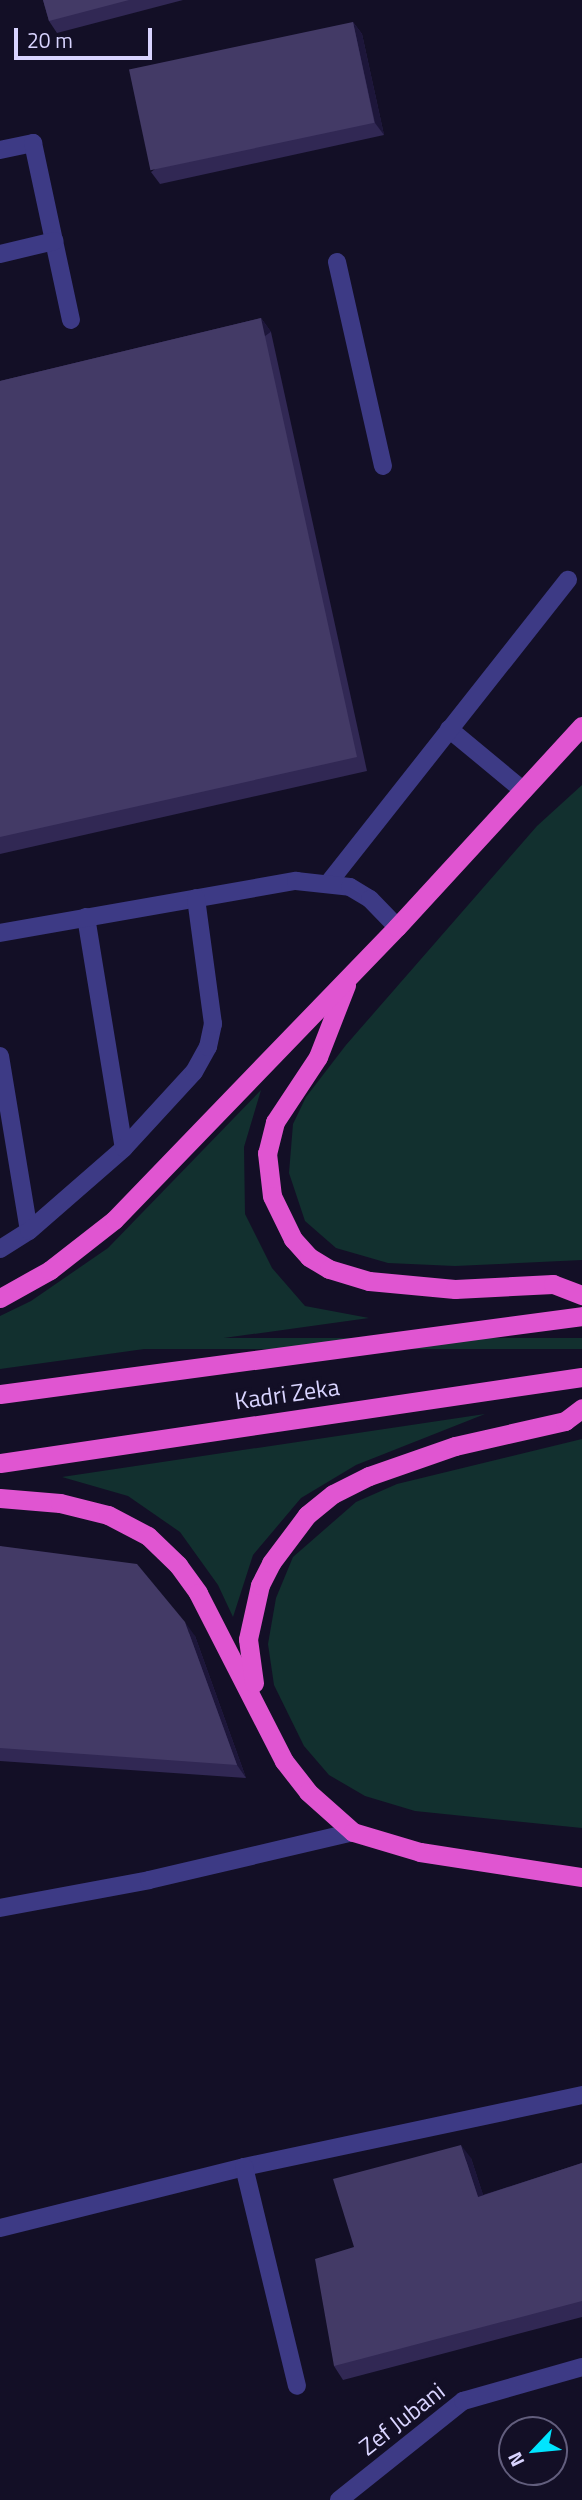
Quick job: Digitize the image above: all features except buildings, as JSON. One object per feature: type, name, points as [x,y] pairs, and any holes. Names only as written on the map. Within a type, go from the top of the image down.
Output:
[{"type":"highway","points":[[0,1298],[50,1270],[114,1220],[397,927],[582,726]]},
{"type":"highway","points":[[348,978],[317,1057],[275,1122],[267,1153],[272,1195],[293,1239],[309,1256],[329,1269],[369,1281],[455,1289],[553,1284],[582,1295]]},
{"type":"highway","name":"Kadri Zeka","points":[[0,1394],[582,1316]]},
{"type":"highway","name":"Kadri Zeka","points":[[0,1463],[582,1377]]},
{"type":"highway","points":[[265,1728],[248,1661],[252,1614],[271,1563],[307,1516],[333,1494],[369,1476],[455,1446],[565,1421],[582,1408]]},
{"type":"highway","points":[[0,1498],[61,1503],[107,1515],[148,1536],[178,1565],[198,1593],[265,1728],[308,1792],[353,1832],[420,1852],[582,1877]]},
{"type":"street","points":[[0,150],[33,142],[71,320]]},
{"type":"street","points":[[0,254],[54,241]]},
{"type":"street","points":[[337,262],[383,466]]},
{"type":"street","points":[[330,881],[568,580]]},
{"type":"street","points":[[449,729],[524,791]]},
{"type":"street","points":[[0,933],[296,881],[330,881],[370,899],[397,927]]},
{"type":"street","points":[[0,1250],[29,1231],[124,1148],[194,1072],[208,1047],[213,1024],[196,898]]},
{"type":"street","points":[[86,917],[124,1148]]},
{"type":"street","points":[[0,1056],[29,1231]]},
{"type":"street","points":[[0,1908],[149,1880],[353,1832]]},
{"type":"street","points":[[0,2228],[244,2167],[582,2095]]},
{"type":"street","points":[[244,2167],[297,2386]]},
{"type":"street","name":"Zef Jubani","points":[[338,2500],[463,2402],[582,2367]]},
{"type":"green space","points":[[582,785],[582,1260],[455,1266],[388,1263],[336,1248],[305,1221],[289,1173],[293,1124],[306,1097],[346,1045],[537,826]]},
{"type":"green space","points":[[261,1090],[244,1147],[245,1214],[272,1268],[305,1306],[369,1318],[0,1369],[0,1316],[31,1301],[108,1248]]},
{"type":"green space","points":[[0,1338],[582,1338],[582,1349],[0,1349]]},
{"type":"green space","points":[[485,1414],[356,1465],[301,1498],[253,1555],[233,1617],[218,1585],[180,1532],[128,1496],[62,1477]]},
{"type":"green space","points":[[582,1439],[582,1828],[415,1811],[365,1796],[329,1775],[304,1746],[274,1685],[268,1644],[276,1598],[293,1557],[356,1502],[397,1484]]}]
